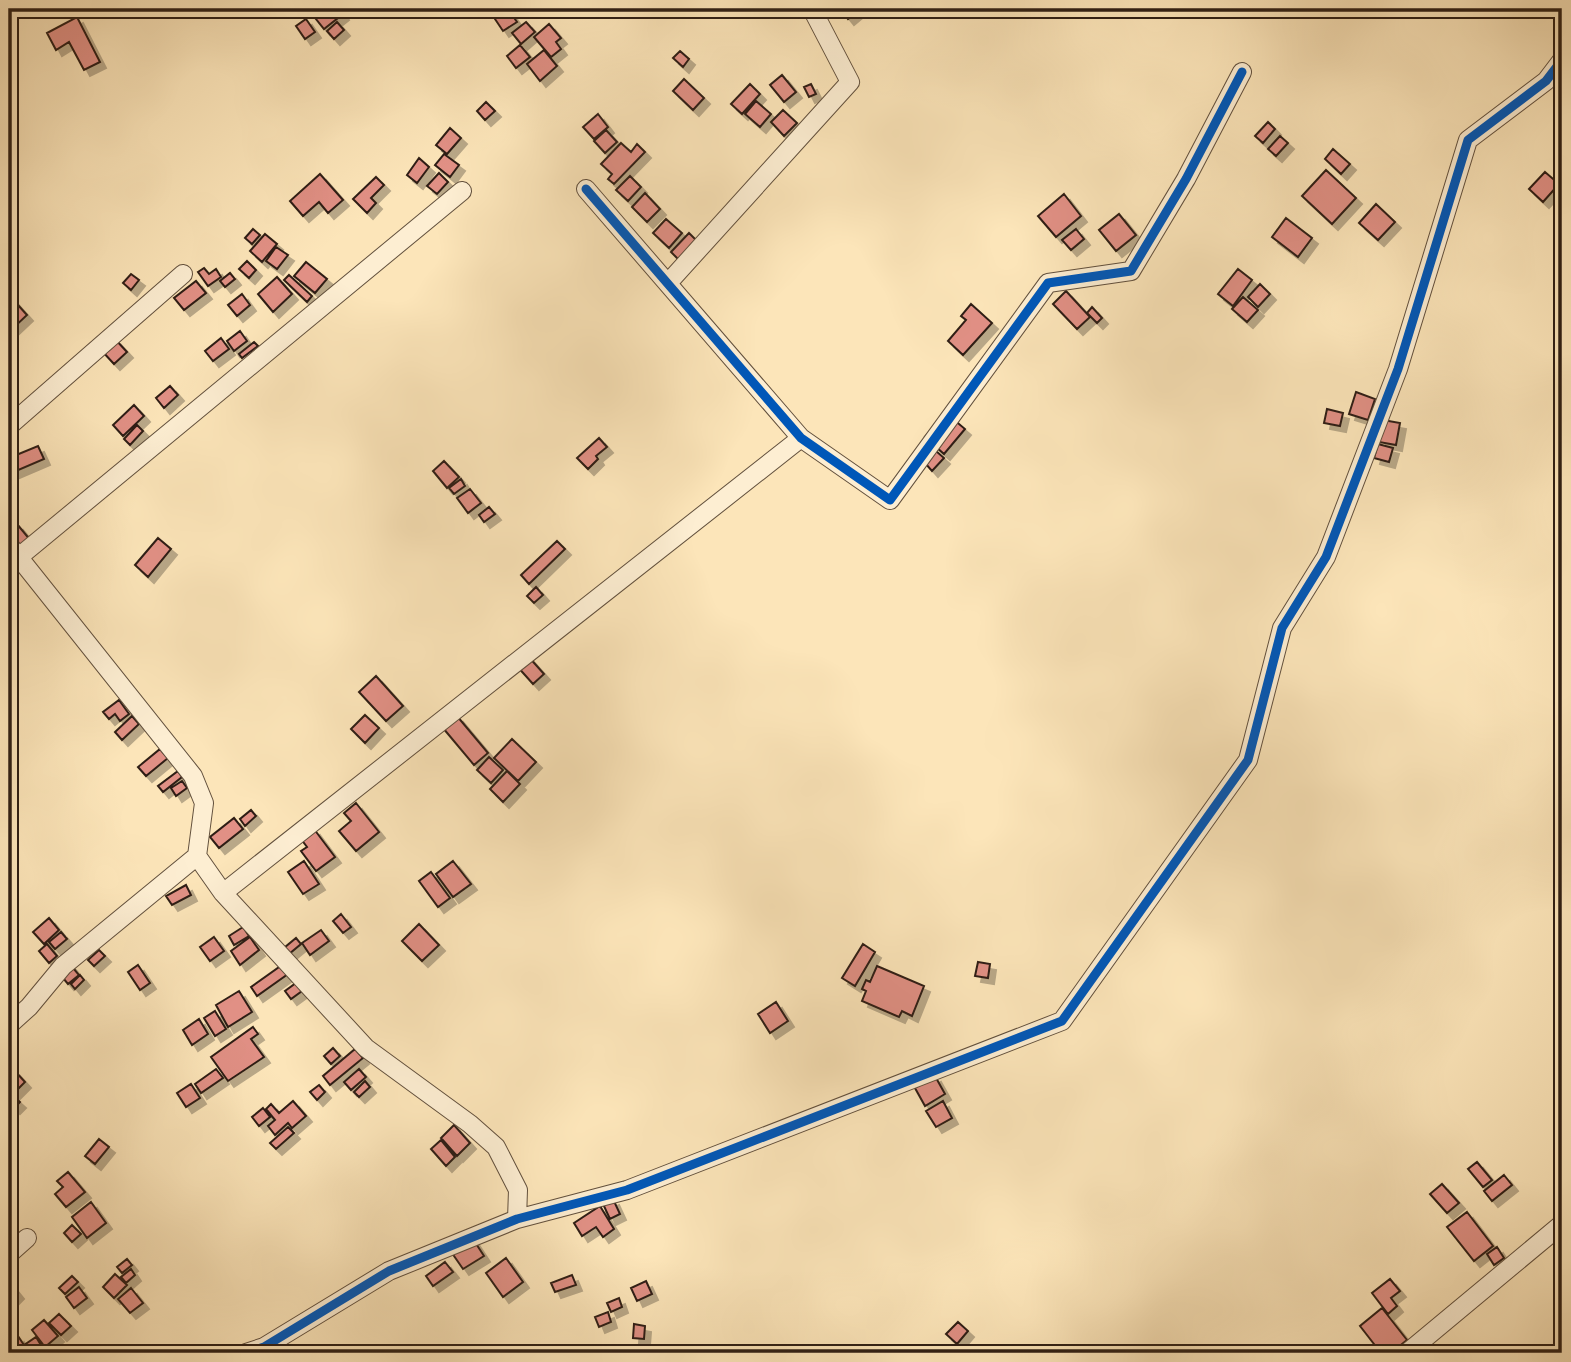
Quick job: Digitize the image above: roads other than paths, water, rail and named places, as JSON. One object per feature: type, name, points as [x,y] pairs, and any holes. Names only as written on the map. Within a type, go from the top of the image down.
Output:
[{"type":"street","points":[[668,283],[850,82],[812,9]]},
{"type":"street","points":[[246,1353],[264,1347],[389,1271],[517,1219],[628,1190],[1062,1021],[1248,760],[1282,628],[1326,557],[1398,369],[1468,140],[1546,81],[1562,60]]},
{"type":"street","points":[[586,189],[802,438],[890,500],[1048,283],[1132,271],[1186,179],[1242,72]]},
{"type":"street","points":[[462,191],[14,550],[193,776],[204,803],[197,856],[223,893],[366,1048],[470,1124],[496,1147],[518,1190],[517,1219]]},
{"type":"street","points":[[9,426],[183,274]]},
{"type":"street","points":[[223,893],[802,438]]},
{"type":"street","points":[[9,1025],[29,1007],[63,966],[197,856]]},
{"type":"street","points":[[1407,1353],[1562,1224]]},
{"type":"street","points":[[9,1254],[27,1238]]}]
